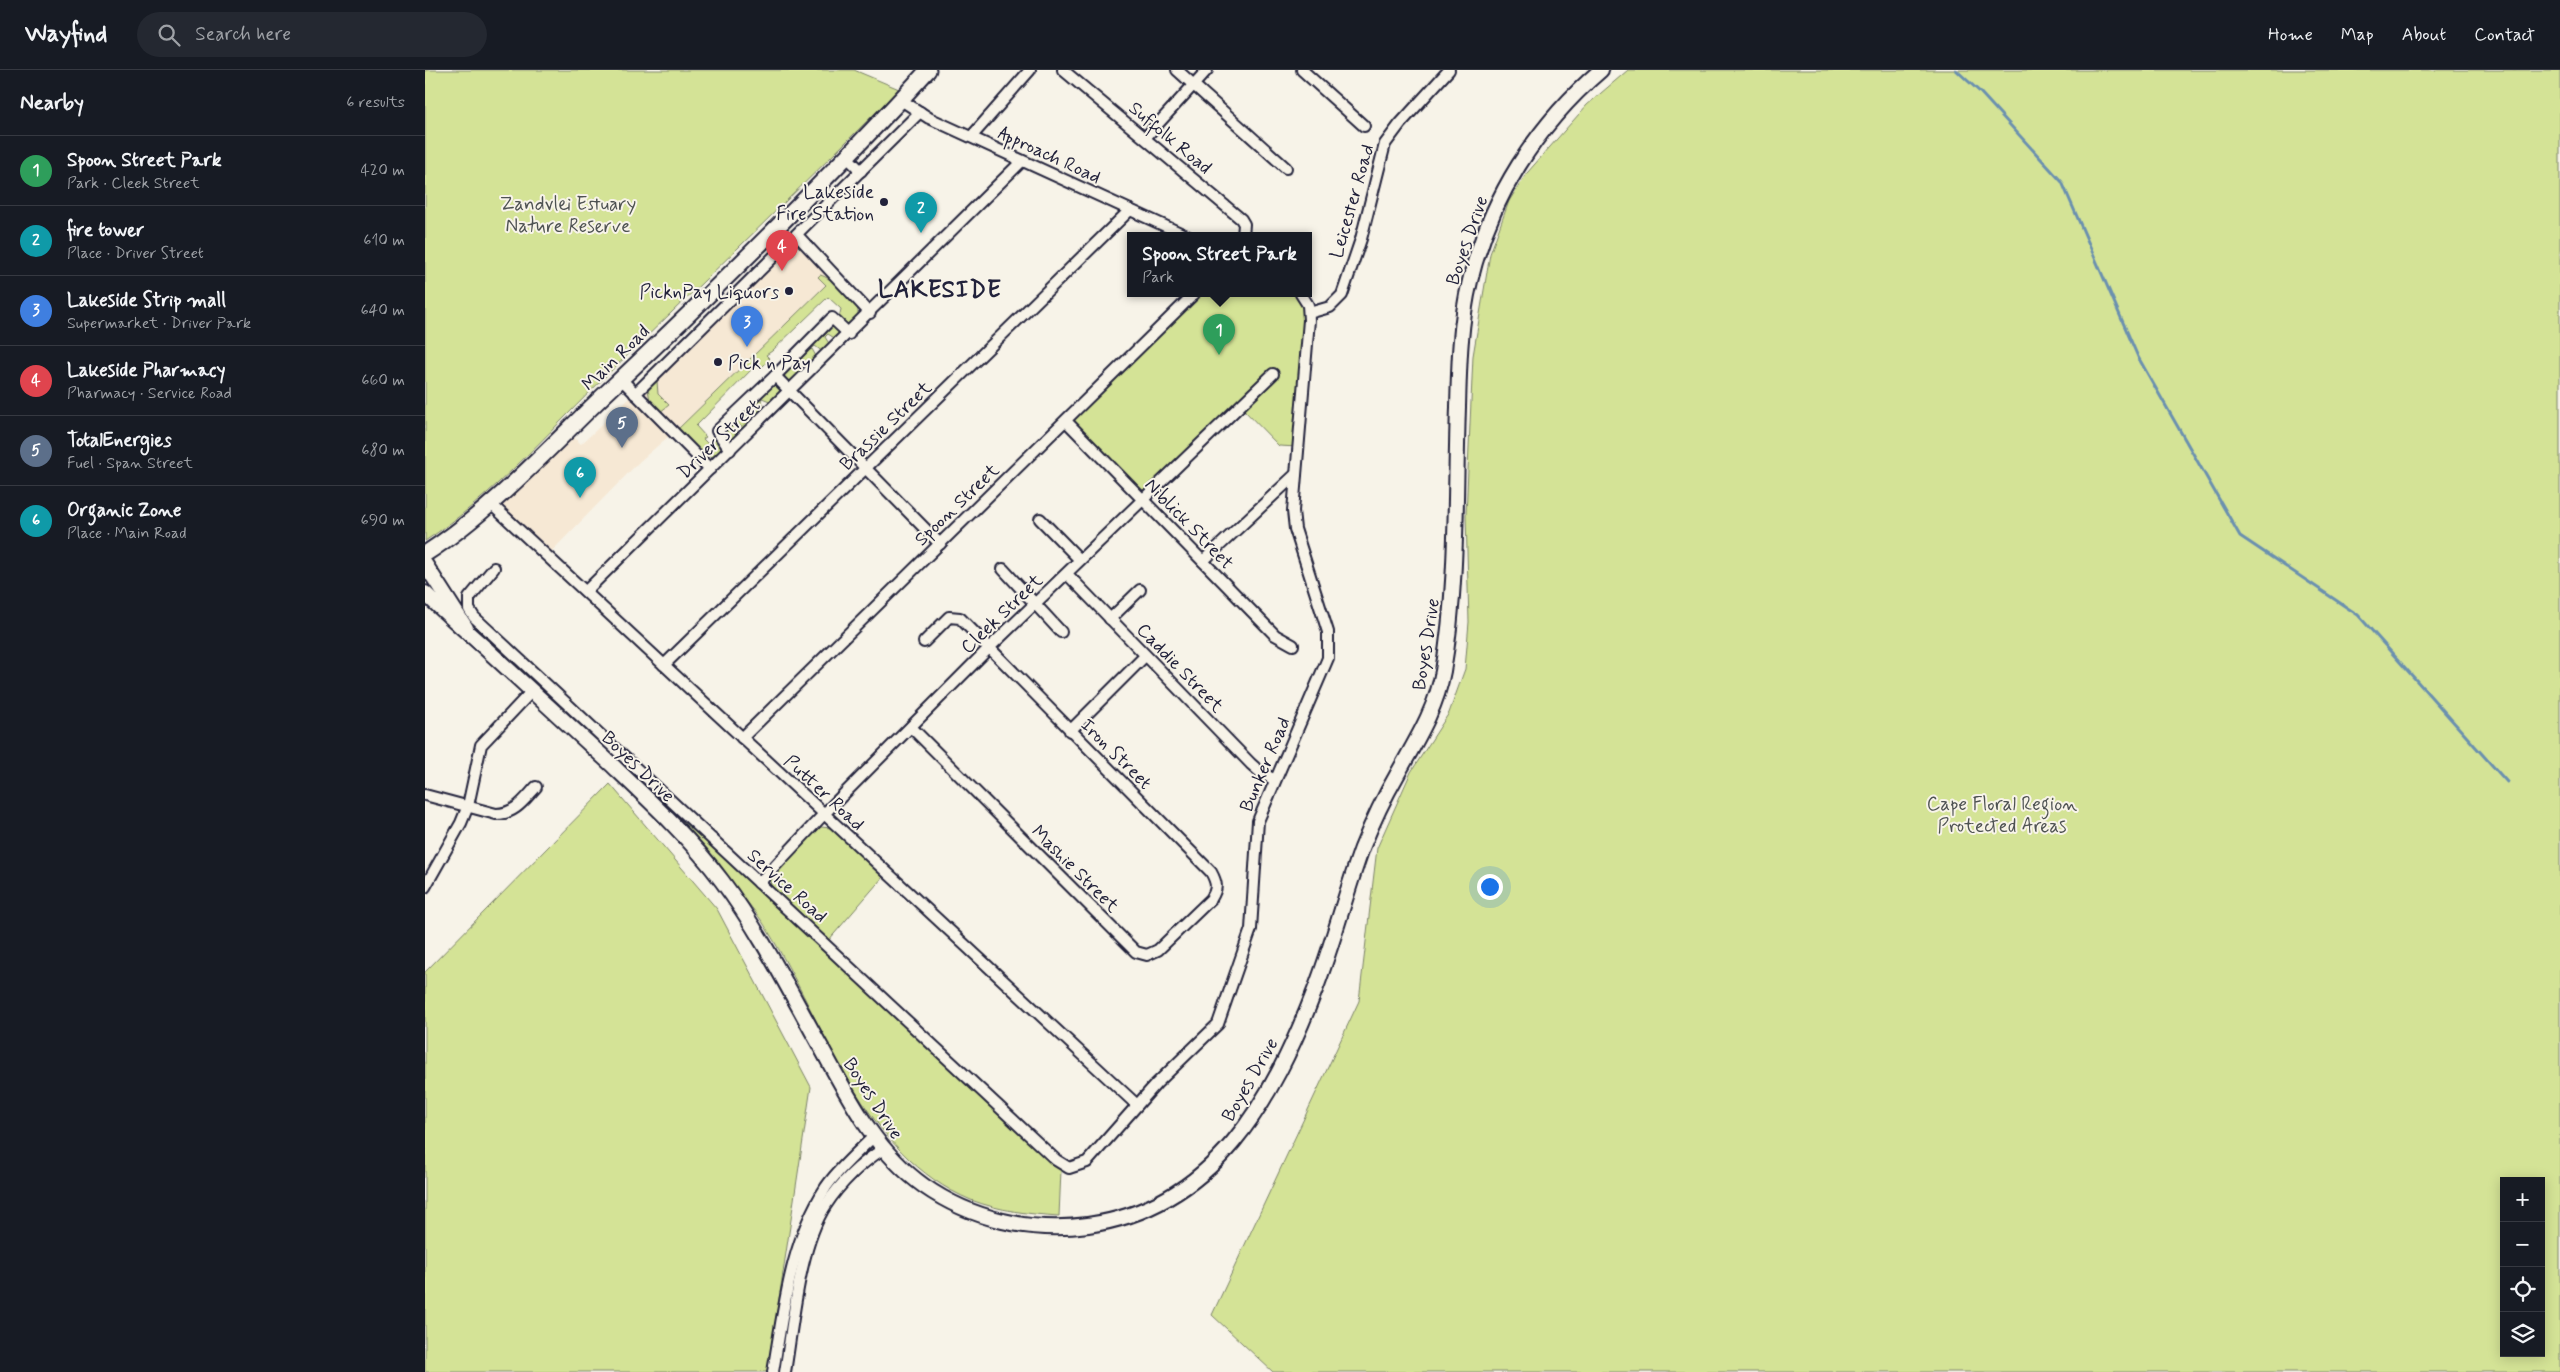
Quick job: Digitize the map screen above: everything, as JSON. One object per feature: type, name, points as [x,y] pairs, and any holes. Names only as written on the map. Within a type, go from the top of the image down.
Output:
[{"type":"main road","name":"Main Road","points":[[425,554],[467,524],[621,379],[846,156],[928,70]]},
{"type":"main road","name":"Boyes Drive","points":[[425,593],[667,818],[721,880],[769,953],[873,1137],[883,1149],[927,1188],[982,1216],[1041,1227],[1077,1227],[1103,1223],[1139,1212],[1175,1194],[1207,1171],[1228,1150],[1262,1102],[1276,1077],[1315,990],[1362,849],[1377,815],[1427,722],[1439,690],[1452,605],[1459,374],[1465,304],[1482,239],[1498,202],[1527,151],[1557,114],[1601,70]]},
{"type":"main road","name":"Boyes Drive","points":[[425,564],[472,636]]},
{"type":"street","points":[[971,137],[1030,70]]},
{"type":"street","name":"Suffolk Road","points":[[1063,70],[1241,219],[1244,224],[1243,232]]},
{"type":"street","points":[[1177,70],[1286,168]]},
{"type":"street","points":[[1145,138],[1207,70]]},
{"type":"street","points":[[1302,70],[1364,126]]},
{"type":"street","name":"Leicester Road","points":[[1309,313],[1330,307],[1342,294],[1361,239],[1385,144],[1400,124],[1449,70]]},
{"type":"street","name":"Approach Road","points":[[901,100],[920,112],[971,137],[1178,232]]},
{"type":"street","points":[[635,394],[920,112]]},
{"type":"street","points":[[846,156],[861,171]]},
{"type":"street","name":"Driver Street","points":[[586,591],[849,334],[1022,161]]},
{"type":"street","name":"Brassie Street","points":[[664,665],[1130,210]]},
{"type":"street","points":[[797,235],[870,312]]},
{"type":"street","name":"Spoon Street","points":[[742,738],[1191,297]]},
{"type":"street","points":[[1303,297],[1308,305],[1309,313]]},
{"type":"street","name":"Bunker Road","points":[[1069,1168],[1087,1162],[1137,1105],[1214,1029],[1221,1017],[1251,930],[1256,831],[1264,804],[1325,668],[1329,632],[1293,521],[1309,313]]},
{"type":"street","points":[[730,450],[717,431],[778,378],[831,318],[839,323],[849,334]]},
{"type":"street","name":"Cleek Street","points":[[759,883],[824,814],[990,648],[1273,374]]},
{"type":"street","points":[[778,378],[940,544]]},
{"type":"street","points":[[621,379],[710,469]]},
{"type":"street","name":"Niblick Street","points":[[1066,420],[1275,635],[1293,645]]},
{"type":"street","points":[[1203,561],[1296,474]]},
{"type":"street","name":"Putter Road","points":[[490,503],[1137,1105]]},
{"type":"street","points":[[1039,519],[1079,560]]},
{"type":"street","name":"Service Road","points":[[494,568],[469,598],[472,614],[1056,1160],[1069,1168]]},
{"type":"street","points":[[1003,569],[1061,632]]},
{"type":"street","name":"Caddie Street","points":[[1067,574],[1257,770],[1275,780]]},
{"type":"street","points":[[1110,619],[1141,590]]},
{"type":"street","name":"Iron Street","points":[[924,642],[949,617],[960,618],[1211,872],[1217,883]]},
{"type":"street","points":[[472,636],[485,627]]},
{"type":"street","points":[[1071,731],[1145,656]]},
{"type":"street","points":[[425,887],[461,823],[468,806],[481,745],[532,691]]},
{"type":"street","name":"Mashie Street","points":[[911,727],[1136,952],[1147,955],[1158,950],[1211,898],[1216,890],[1217,883]]},
{"type":"street","points":[[425,795],[496,814],[510,813],[537,786]]},
{"type":"street","points":[[773,1372],[794,1258],[805,1225],[827,1186],[844,1165],[873,1137]]},
{"type":"street","points":[[785,1372],[802,1276],[815,1228],[825,1207],[851,1173],[883,1149]]},
{"type":"shaded area","points":[[797,235],[835,276],[684,423],[640,461],[548,555],[497,509],[572,435],[581,444],[591,435]]},
{"type":"green space","name":"Zandvlei Estuary Nature Reserve","points":[[425,70],[854,70],[899,89],[609,373],[521,462],[475,504],[425,541]]},
{"type":"green space","name":"Cape Floral Region Protected Areas","points":[[1628,70],[2560,70],[2560,1372],[1273,1372],[1212,1315],[1359,1001],[1377,848],[1411,772],[1449,713],[1465,669],[1469,622],[1466,515],[1473,356],[1490,254],[1509,201],[1527,173],[1587,105]]},
{"type":"green space","points":[[820,275],[831,280],[850,297],[857,309],[857,318],[848,327],[839,318],[841,309],[828,297],[766,355],[770,359],[760,369],[756,365],[696,426],[706,437],[703,439],[708,444],[716,437],[725,448],[712,457],[703,455],[677,430],[826,285],[818,277]]},
{"type":"green space","points":[[1191,297],[1303,297],[1305,300],[1298,447],[1279,446],[1240,406],[1143,499],[1066,421]]},
{"type":"green space","points":[[834,323],[844,331],[836,339],[828,334],[825,337],[830,345],[823,352],[815,346],[812,349],[817,358],[809,366],[801,361],[798,363],[803,371],[791,383],[782,379],[781,375],[788,365],[797,363],[807,347],[811,350],[813,347],[811,343],[821,335],[824,336]]},
{"type":"green space","points":[[667,371],[657,381],[658,394],[669,405],[660,412],[650,401],[648,389]]},
{"type":"green space","points":[[770,383],[778,383],[782,392],[772,402],[762,398],[761,400],[766,408],[758,416],[749,411],[747,413],[751,422],[744,429],[737,423],[734,426],[739,435],[731,442],[723,436],[724,431],[735,423],[733,420],[742,411],[746,413],[747,407],[759,399],[760,394]]},
{"type":"green space","points":[[610,784],[717,909],[811,1087],[768,1372],[425,1372],[425,972]]},
{"type":"green space","points":[[652,787],[1061,1170],[1059,1216],[993,1207],[971,1200],[934,1180],[902,1152],[875,1120],[850,1083],[762,921],[709,853]]},
{"type":"green space","points":[[821,827],[831,828],[883,877],[828,941],[771,887],[770,880]]},
{"type":"waterway","points":[[1956,70],[1980,92],[2062,182],[2138,357],[2240,536],[2358,615],[2507,782]]},
{"type":"place","name":"Lakeside Fire Station","points":[[884,202]]},
{"type":"place","name":"fire tower","points":[[921,233]]},
{"type":"place","name":"Lakeside Pharmacy","points":[[782,271]]},
{"type":"place","name":"PicknPay Liquors","points":[[789,291]]},
{"type":"place","name":"Lakeside Strip mall","points":[[747,347]]},
{"type":"place","name":"Spoon Street Park","points":[[1219,355]]},
{"type":"place","name":"Pick n Pay","points":[[718,362]]},
{"type":"place","name":"TotalEnergies","points":[[622,448]]},
{"type":"place","name":"Organic Zone","points":[[580,498]]},
{"type":"district","name":"LAKESIDE","points":[[940,289]]}]
